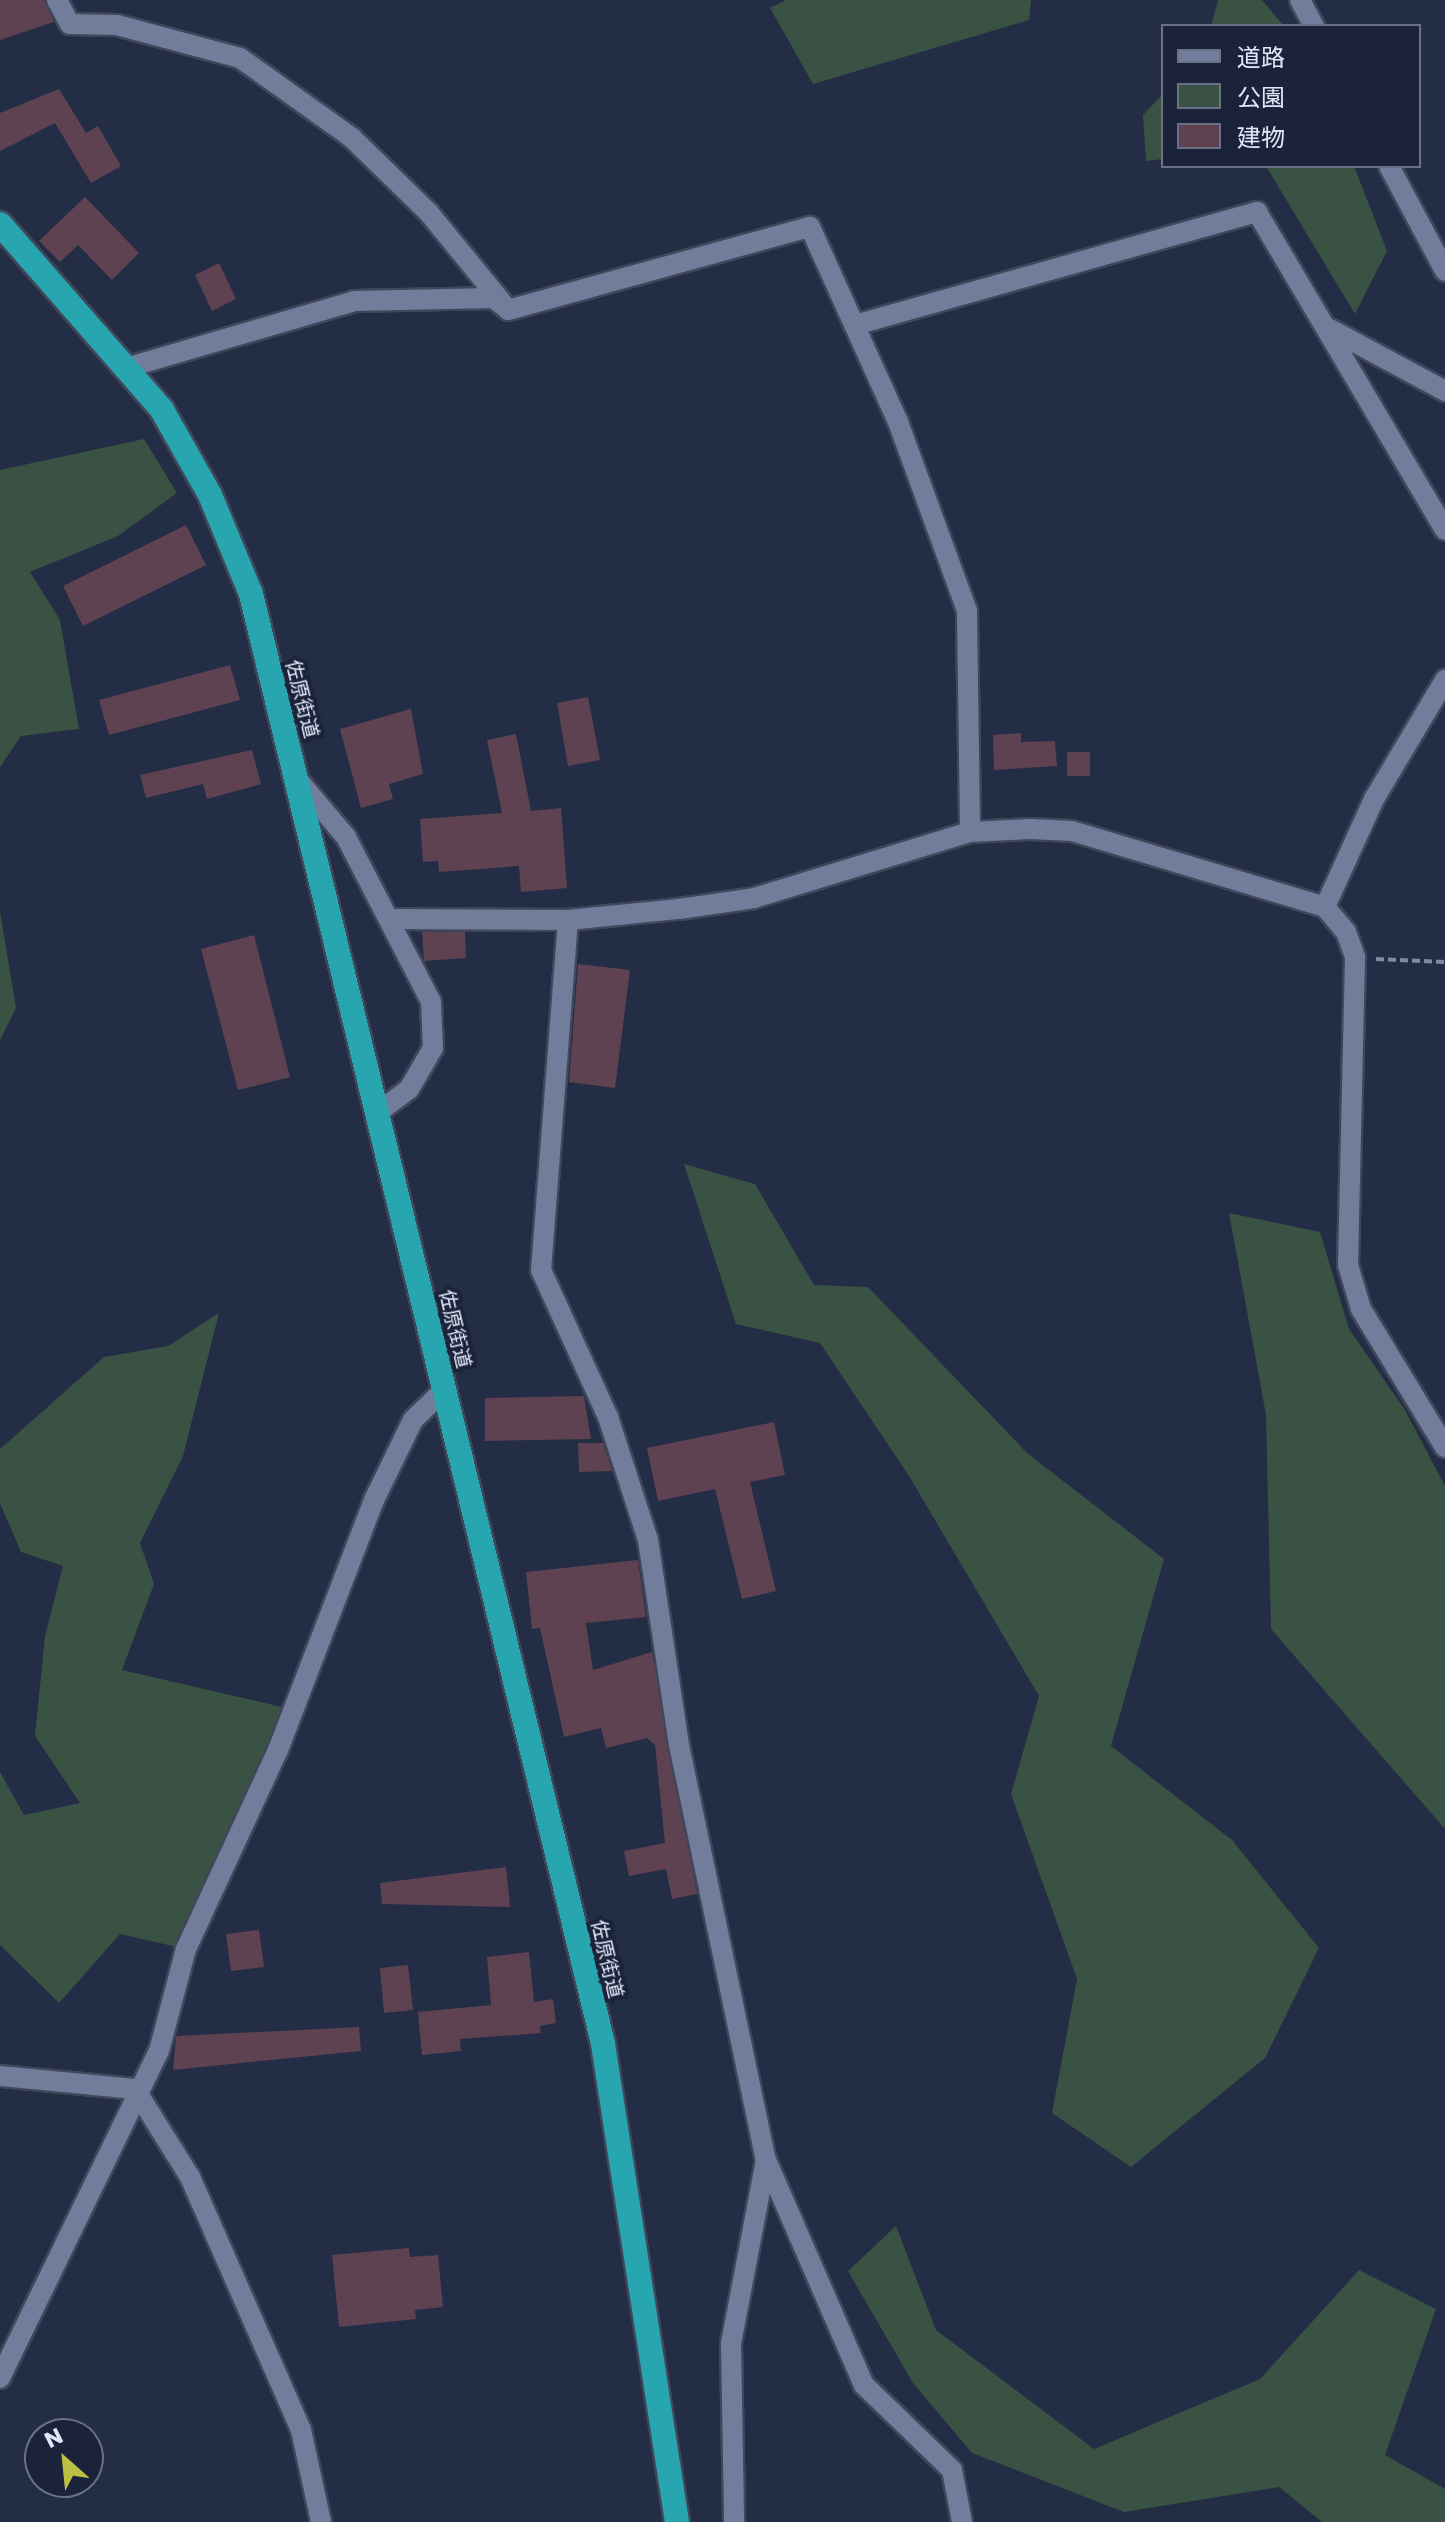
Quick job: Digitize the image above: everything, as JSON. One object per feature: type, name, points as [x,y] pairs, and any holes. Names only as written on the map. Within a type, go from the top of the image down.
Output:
[{"type":"highway","name":"佐原街道","points":[[0,224],[129,367],[187,451],[245,580],[298,780],[603,2044],[677,2522]]},
{"type":"street","points":[[57,0],[70,24],[117,25],[240,58],[352,138],[429,213],[508,310]]},
{"type":"street","points":[[1300,0],[1313,24]]},
{"type":"street","points":[[1390,168],[1445,271]]},
{"type":"street","points":[[855,325],[1257,212],[1330,329],[1445,530]]},
{"type":"street","points":[[508,310],[810,227],[934,509],[967,611],[970,832]]},
{"type":"street","points":[[129,367],[354,301],[493,298],[508,310]]},
{"type":"street","points":[[1330,329],[1445,391]]},
{"type":"street","points":[[1325,907],[1374,799],[1445,680]]},
{"type":"street","points":[[298,780],[346,837],[431,1002],[433,1048],[409,1089],[379,1112]]},
{"type":"street","points":[[390,919],[568,920],[754,898],[970,832],[1072,831],[1325,907],[1355,957],[1348,1265],[1361,1309],[1445,1447]]},
{"type":"street","points":[[568,920],[541,1270],[608,1417],[648,1540],[679,1745],[766,2160],[864,2385],[952,2470],[962,2522]]},
{"type":"street","points":[[0,2378],[135,2089],[159,2051],[186,1949],[278,1750],[374,1500],[413,1420],[445,1389]]},
{"type":"street","points":[[0,2076],[135,2089]]},
{"type":"street","points":[[135,2089],[190,2177],[301,2430],[321,2522]]},
{"type":"street","points":[[734,2522],[731,2343],[766,2160]]},
{"type":"path","points":[[1355,957],[1445,962]]},
{"type":"green space","points":[[786,0],[1031,0],[1029,20],[813,84],[770,8]]},
{"type":"green space","points":[[1218,0],[1262,0],[1282,24],[1212,24]]},
{"type":"green space","points":[[1161,96],[1161,159],[1146,161],[1143,115]]},
{"type":"green space","points":[[1267,168],[1355,168],[1387,251],[1355,314]]},
{"type":"green space","points":[[144,439],[177,493],[118,536],[30,572],[60,620],[79,729],[21,736],[0,767],[0,470]]},
{"type":"green space","points":[[0,911],[16,1008],[0,1040]]},
{"type":"green space","points":[[684,1164],[755,1184],[814,1285],[868,1287],[1027,1453],[1164,1559],[1111,1746],[1232,1840],[1319,1948],[1265,2058],[1131,2167],[1052,2113],[1077,1979],[1011,1794],[1039,1696],[909,1476],[820,1343],[736,1324]]},
{"type":"green space","points":[[1229,1213],[1320,1232],[1349,1329],[1405,1410],[1445,1486],[1445,1829],[1271,1629],[1266,1415]]},
{"type":"green space","points":[[219,1313],[183,1456],[140,1543],[154,1584],[122,1670],[291,1709],[186,1949],[120,1934],[59,2003],[0,1945],[0,1772],[24,1815],[80,1803],[35,1736],[45,1636],[63,1566],[21,1552],[0,1503],[0,1449],[104,1357],[168,1346]]},
{"type":"green space","points":[[896,2226],[936,2330],[1094,2449],[1260,2379],[1359,2270],[1436,2309],[1385,2455],[1445,2489],[1445,2522],[1322,2522],[1279,2487],[1124,2512],[972,2453],[913,2383],[848,2271]]},
{"type":"building","points":[[0,0],[44,0],[54,22],[0,40]]},
{"type":"building","points":[[59,89],[86,133],[98,126],[121,166],[91,183],[55,123],[0,151],[0,113]]},
{"type":"building","points":[[85,197],[139,253],[112,280],[78,245],[60,262],[39,241]]},
{"type":"building","points":[[219,263],[236,299],[212,311],[195,275]]},
{"type":"building","points":[[186,525],[206,565],[83,626],[63,586]]},
{"type":"building","points":[[230,665],[240,700],[109,735],[99,700]]},
{"type":"building","points":[[588,697],[600,760],[568,766],[557,703]]},
{"type":"building","points":[[411,709],[423,774],[389,784],[393,799],[361,808],[340,729]]},
{"type":"building","points":[[1021,733],[1021,742],[1055,741],[1057,766],[994,770],[993,735]]},
{"type":"building","points":[[516,734],[531,811],[561,808],[567,888],[521,892],[519,866],[439,872],[438,861],[423,862],[420,819],[502,813],[487,740]]},
{"type":"building","points":[[252,750],[261,784],[207,799],[203,784],[146,798],[140,775]]},
{"type":"building","points":[[1067,752],[1090,752],[1090,776],[1067,776]]},
{"type":"building","points":[[422,932],[465,932],[466,958],[424,961]]},
{"type":"building","points":[[254,935],[290,1077],[238,1090],[201,949]]},
{"type":"building","points":[[578,964],[630,970],[615,1088],[569,1082]]},
{"type":"building","points":[[584,1396],[591,1439],[485,1441],[485,1398]]},
{"type":"building","points":[[774,1422],[785,1475],[750,1482],[776,1591],[742,1599],[715,1489],[658,1501],[647,1448]]},
{"type":"building","points":[[578,1443],[603,1443],[612,1471],[579,1472]]},
{"type":"building","points":[[638,1560],[646,1617],[586,1623],[593,1670],[652,1652],[697,1894],[672,1899],[666,1869],[629,1876],[624,1851],[665,1843],[655,1745],[647,1738],[606,1748],[601,1728],[564,1737],[540,1628],[532,1629],[526,1572]]},
{"type":"building","points":[[506,1867],[510,1907],[382,1904],[380,1883]]},
{"type":"building","points":[[259,1930],[264,1967],[231,1971],[226,1934]]},
{"type":"building","points":[[529,1952],[534,2002],[553,1999],[556,2023],[540,2026],[541,2033],[460,2039],[461,2051],[422,2055],[418,2012],[491,2005],[487,1957]]},
{"type":"building","points":[[408,1965],[413,2010],[384,2013],[380,1968]]},
{"type":"building","points":[[359,2027],[361,2051],[173,2070],[176,2036]]},
{"type":"building","points":[[409,2248],[410,2257],[438,2255],[443,2307],[415,2310],[416,2319],[339,2327],[332,2255]]}]
